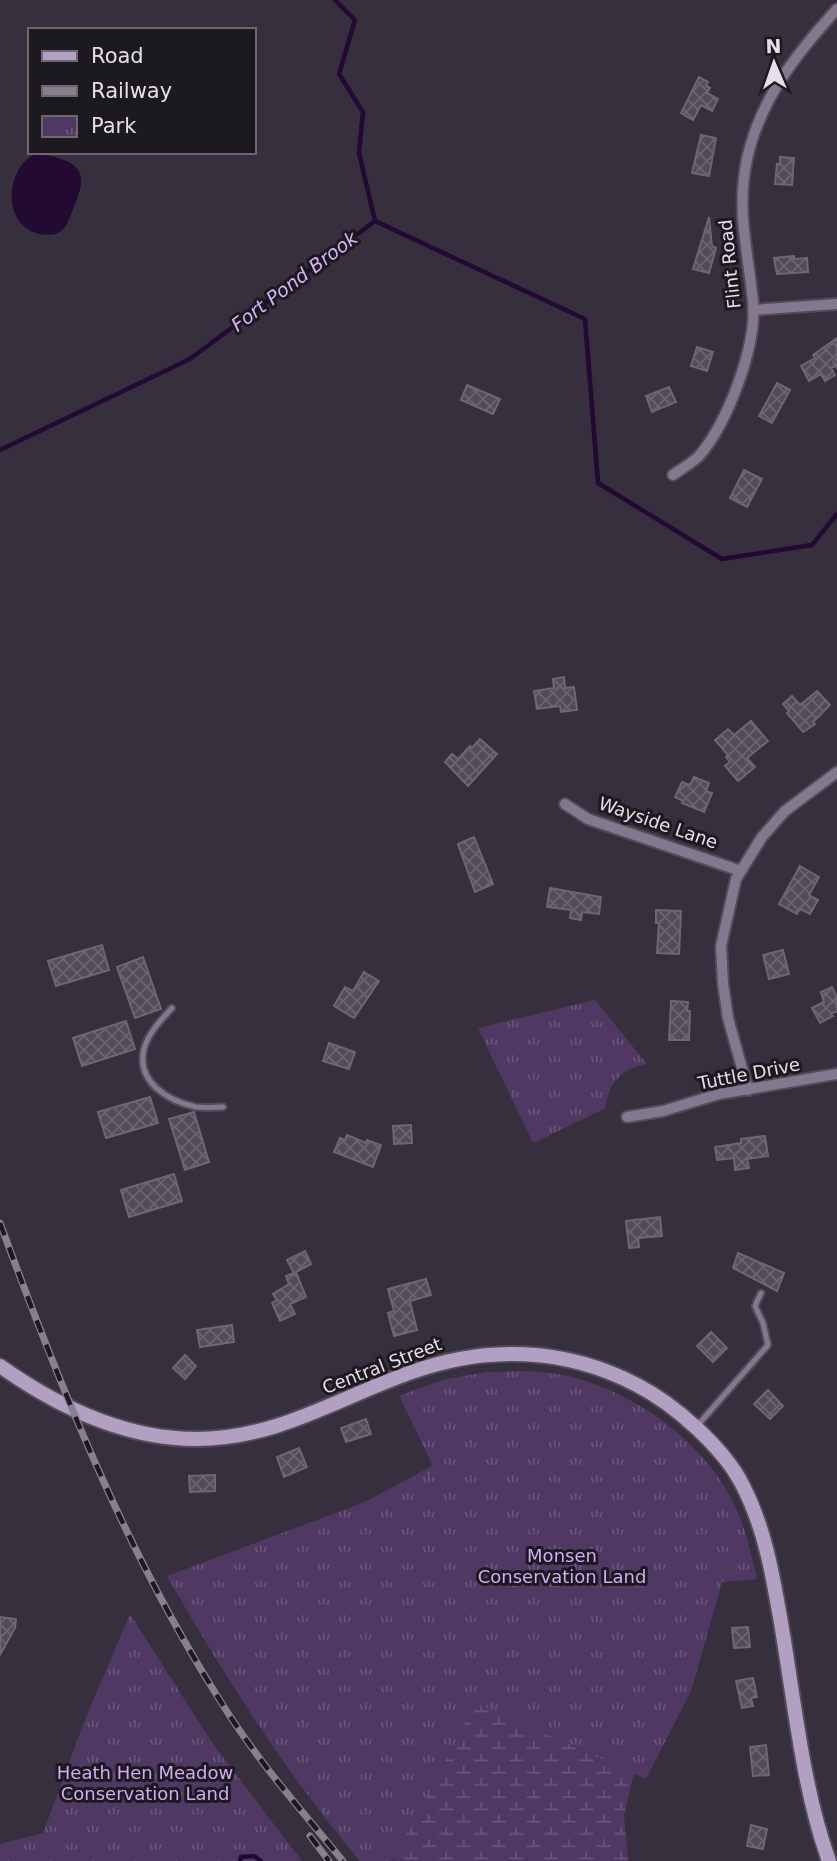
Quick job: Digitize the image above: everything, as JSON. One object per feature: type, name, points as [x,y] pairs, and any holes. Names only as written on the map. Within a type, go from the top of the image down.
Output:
[{"type":"street","name":"Flint Road","points":[[673,475],[698,457],[710,439],[730,401],[747,358],[754,322],[742,227],[743,188],[747,158],[758,122],[778,81],[837,9]]},
{"type":"street","points":[[753,310],[837,304]]},
{"type":"street","points":[[748,1090],[728,1018],[723,984],[722,946],[736,879],[762,837],[785,811],[837,772]]},
{"type":"street","name":"Wayside Lane","points":[[565,804],[589,818],[741,871]]},
{"type":"street","name":"Tuttle Drive","points":[[627,1117],[663,1111],[719,1094],[837,1074]]},
{"type":"street","name":"Central Street","points":[[0,1366],[32,1389],[84,1415],[164,1438],[198,1439],[249,1434],[297,1420],[408,1373],[450,1360],[510,1352],[540,1354],[592,1365],[618,1375],[669,1405],[720,1453],[740,1480],[762,1531],[776,1592],[814,1817],[829,1861]]},
{"type":"lane","points":[[172,1008],[144,1046],[146,1076],[155,1087],[176,1101],[199,1107],[223,1107]]},
{"type":"lane","points":[[695,1429],[768,1345],[763,1323],[755,1306],[761,1293]]},
{"type":"green space","points":[[595,1000],[647,1064],[631,1069],[618,1078],[609,1091],[606,1108],[533,1143],[478,1028]]},
{"type":"green space","name":"Monsen Conservation Land","points":[[529,1371],[572,1377],[597,1385],[645,1409],[689,1443],[723,1485],[736,1508],[746,1534],[757,1579],[722,1582],[691,1691],[646,1779],[476,1703],[392,1861],[360,1861],[306,1793],[257,1723],[167,1576],[357,1505],[436,1472],[399,1396],[442,1380],[486,1372]]},
{"type":"green space","points":[[469,1446],[644,1730],[624,1816],[628,1861],[395,1861],[342,1800],[198,1592]]},
{"type":"green space","name":"Heath Hen Meadow Conservation Land","points":[[130,1614],[213,1744],[302,1861],[0,1861],[0,1844],[43,1833],[84,1722]]},
{"type":"shaded area","points":[[35,154],[40,154],[68,162],[80,172],[81,186],[76,203],[66,225],[56,234],[38,234],[25,227],[16,217],[12,189],[16,174],[24,162]]},
{"type":"building","points":[[699,77],[708,82],[706,86],[710,88],[707,93],[718,99],[712,111],[701,105],[693,120],[681,113]]},
{"type":"building","points":[[701,135],[716,138],[709,176],[692,173]]},
{"type":"building","points":[[780,157],[794,158],[792,185],[775,184]]},
{"type":"building","points":[[709,217],[712,246],[716,248],[709,273],[693,269]]},
{"type":"building","points":[[794,256],[794,259],[807,258],[808,272],[777,274],[774,258]]},
{"type":"building","points":[[837,338],[837,368],[833,361],[835,366],[831,368],[835,375],[825,381],[821,374],[809,381],[801,366],[815,358],[813,355]]},
{"type":"building","points":[[697,347],[713,352],[707,371],[691,366]]},
{"type":"building","points":[[777,383],[790,390],[772,423],[759,416]]},
{"type":"building","points":[[467,385],[500,399],[493,414],[461,400]]},
{"type":"building","points":[[669,387],[676,402],[652,412],[646,396]]},
{"type":"building","points":[[744,470],[762,479],[747,507],[730,498]]},
{"type":"building","points":[[564,677],[565,688],[574,687],[577,710],[561,712],[560,706],[537,709],[534,691],[554,688],[553,679]]},
{"type":"building","points":[[817,691],[830,705],[813,722],[815,724],[803,732],[783,704],[792,696],[800,705]]},
{"type":"building","points":[[751,721],[768,741],[747,758],[755,767],[738,781],[725,766],[730,762],[726,757],[728,755],[715,740],[728,729],[734,735]]},
{"type":"building","points":[[480,739],[497,754],[468,786],[445,762],[452,754],[458,759]]},
{"type":"building","points":[[694,777],[709,783],[706,791],[712,793],[704,812],[682,803],[683,801],[675,797],[682,782],[690,785]]},
{"type":"building","points":[[474,837],[493,884],[475,892],[458,844]]},
{"type":"building","points":[[800,866],[819,877],[809,895],[818,900],[810,914],[800,909],[797,914],[779,904]]},
{"type":"building","points":[[550,888],[601,897],[599,914],[582,912],[581,920],[570,918],[571,910],[547,907]]},
{"type":"building","points":[[656,910],[681,911],[679,954],[657,953],[659,923],[656,923]]},
{"type":"building","points":[[102,945],[109,970],[56,986],[48,961]]},
{"type":"building","points":[[783,950],[789,974],[769,979],[763,955]]},
{"type":"building","points":[[143,957],[161,1009],[135,1018],[117,967]]},
{"type":"building","points":[[364,972],[379,981],[354,1018],[334,1006],[345,987],[353,991]]},
{"type":"building","points":[[832,987],[837,998],[837,1011],[820,1023],[812,1008],[824,1002],[821,992]]},
{"type":"building","points":[[671,1001],[688,1002],[689,1040],[669,1040]]},
{"type":"building","points":[[126,1021],[135,1049],[82,1066],[73,1038]]},
{"type":"building","points":[[329,1043],[355,1052],[349,1069],[323,1061]]},
{"type":"building","points":[[150,1097],[158,1123],[106,1138],[98,1112]]},
{"type":"building","points":[[194,1112],[209,1162],[185,1170],[169,1119]]},
{"type":"building","points":[[411,1125],[412,1143],[394,1144],[393,1126]]},
{"type":"building","points":[[347,1135],[366,1143],[367,1140],[381,1145],[373,1167],[334,1152],[340,1138],[345,1140]]},
{"type":"building","points":[[765,1136],[768,1156],[747,1159],[749,1168],[735,1170],[734,1158],[717,1160],[715,1147],[741,1143],[741,1139]]},
{"type":"building","points":[[174,1174],[182,1201],[129,1217],[121,1190]]},
{"type":"building","points":[[660,1217],[662,1236],[638,1238],[639,1247],[629,1248],[626,1221]]},
{"type":"building","points":[[305,1251],[311,1264],[296,1272],[306,1297],[290,1304],[295,1314],[280,1321],[272,1303],[277,1300],[273,1294],[289,1284],[286,1276],[294,1273],[287,1260]]},
{"type":"building","points":[[738,1253],[784,1273],[777,1291],[733,1268]]},
{"type":"building","points":[[426,1279],[431,1295],[410,1301],[417,1330],[394,1336],[388,1313],[394,1311],[388,1289]]},
{"type":"building","points":[[232,1325],[234,1342],[200,1347],[197,1330]]},
{"type":"building","points":[[711,1332],[727,1348],[713,1362],[697,1346]]},
{"type":"building","points":[[185,1355],[196,1366],[185,1379],[173,1368]]},
{"type":"building","points":[[768,1390],[783,1406],[770,1419],[754,1404]]},
{"type":"building","points":[[366,1419],[371,1434],[346,1442],[341,1428]]},
{"type":"building","points":[[299,1448],[307,1467],[284,1477],[277,1457]]},
{"type":"building","points":[[215,1475],[215,1491],[190,1492],[189,1476]]},
{"type":"building","points":[[0,1617],[16,1619],[15,1628],[0,1655]]},
{"type":"building","points":[[748,1627],[750,1647],[734,1648],[732,1628]]},
{"type":"building","points":[[753,1678],[757,1697],[751,1698],[753,1706],[742,1708],[736,1681]]},
{"type":"building","points":[[766,1745],[769,1775],[753,1776],[750,1747]]},
{"type":"building","points":[[751,1825],[767,1829],[763,1849],[747,1846]]},
{"type":"waterway","name":"Fort Pond Brook","points":[[0,450],[190,359],[375,221],[359,153],[363,112],[339,74],[355,20],[335,0]]},
{"type":"waterway","points":[[375,221],[585,319],[598,483],[722,559],[812,545],[837,514]]},
{"type":"waterway","name":"Fort Pond Brook","points":[[240,1861],[241,1857],[254,1856],[261,1861]]},
{"type":"railway","points":[[0,1223],[72,1408],[125,1528],[155,1587],[187,1645],[249,1744],[343,1861]]},
{"type":"railway","points":[[310,1836],[329,1861]]}]
